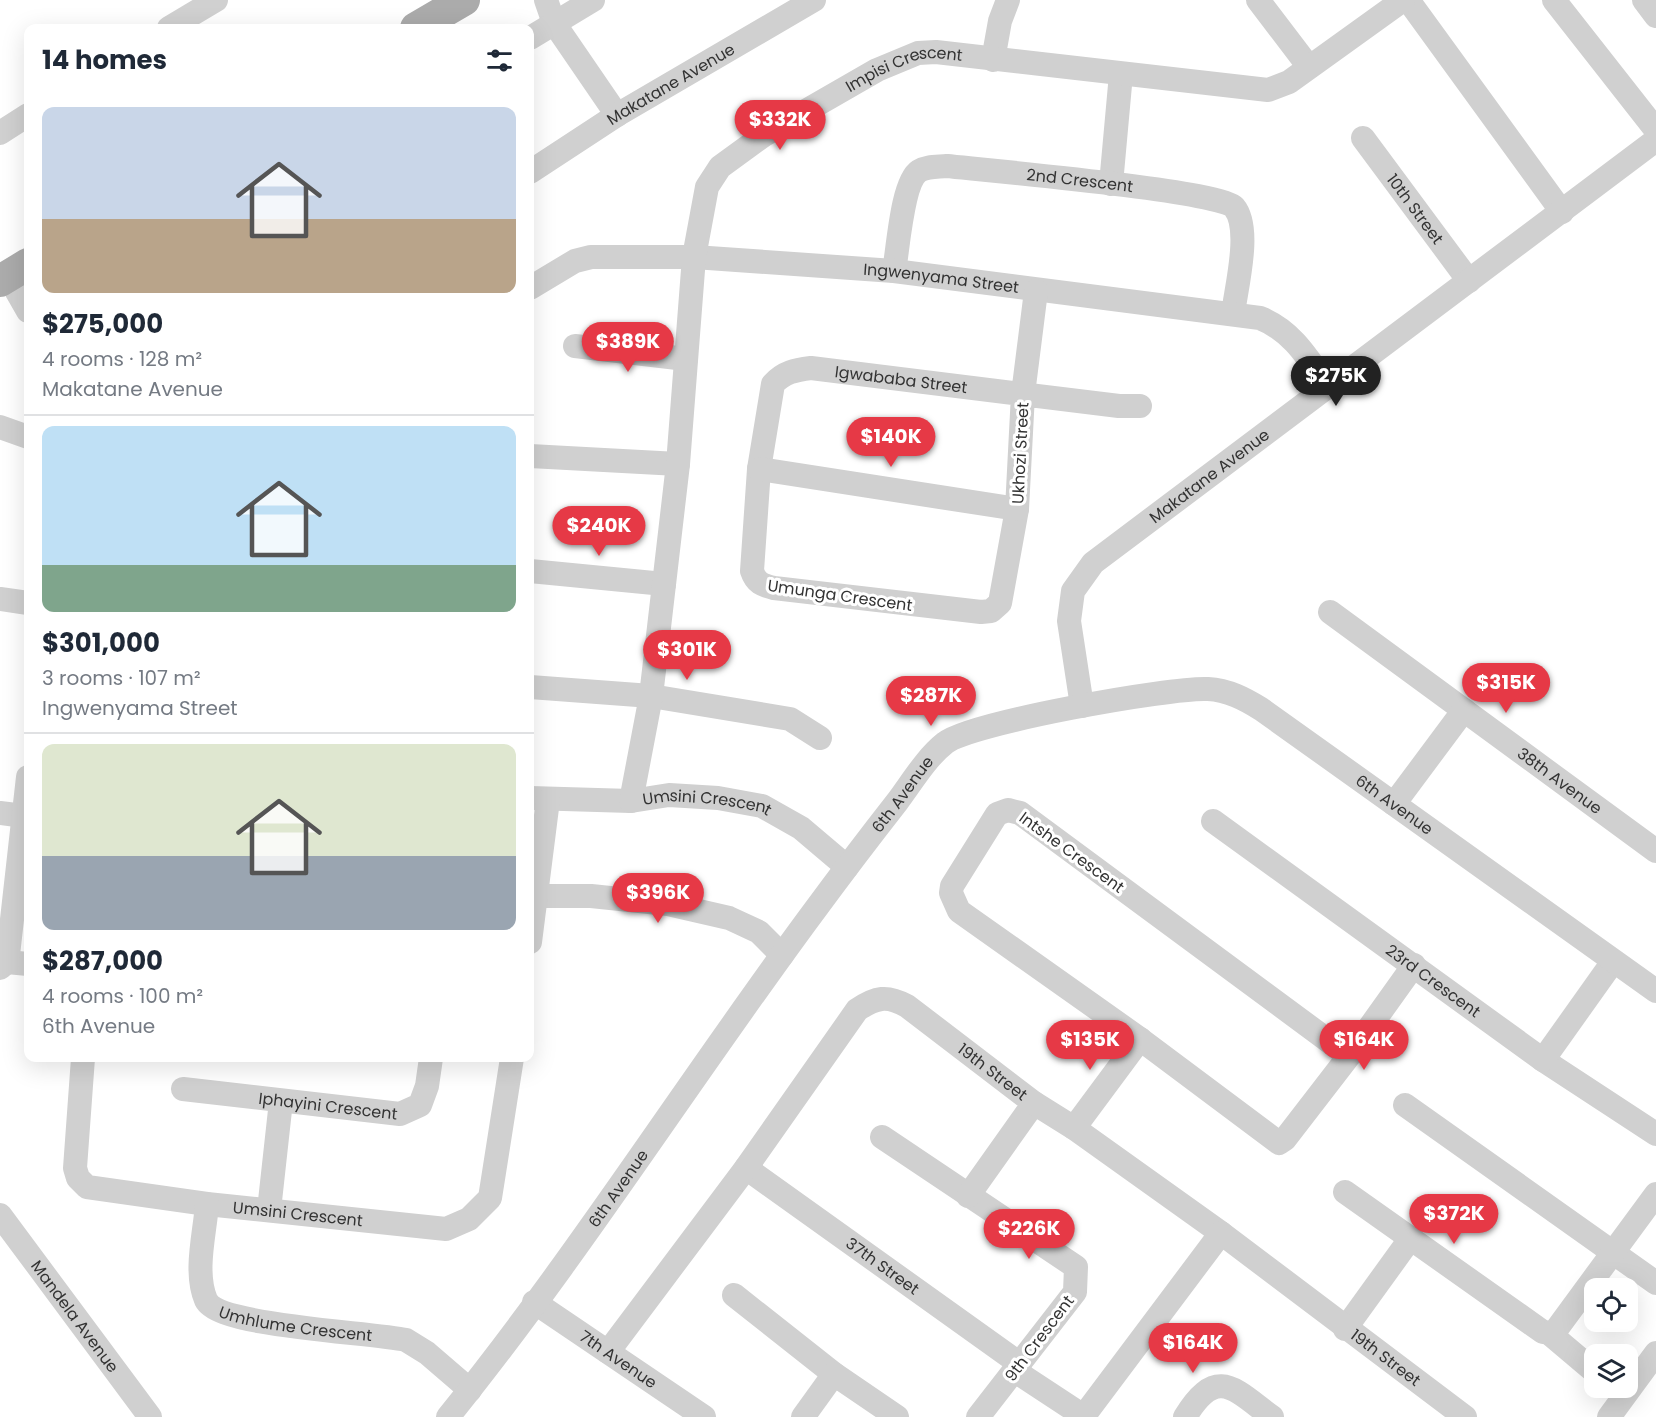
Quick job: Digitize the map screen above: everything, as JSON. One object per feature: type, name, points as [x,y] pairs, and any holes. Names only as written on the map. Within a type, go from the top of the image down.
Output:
[{"type":"main road","points":[[423,24],[464,0]]},
{"type":"street","points":[[176,24],[216,0]]},
{"type":"street","points":[[546,0],[554,23],[617,115]]},
{"type":"street","points":[[534,36],[592,0]]},
{"type":"street","name":"Makatane Avenue","points":[[534,169],[617,115],[814,0]]},
{"type":"street","points":[[993,60],[1000,21],[1008,0]]},
{"type":"street","points":[[1258,0],[1309,67]]},
{"type":"street","points":[[1405,0],[1562,212]]},
{"type":"street","name":"Impisi Crescent","points":[[631,801],[651,696],[678,464],[694,257],[704,199],[712,176],[720,167],[764,135],[877,70],[908,57],[936,52],[1268,90],[1280,87],[1405,0]]},
{"type":"street","points":[[1554,0],[1656,130]]},
{"type":"street","points":[[1644,0],[1656,16]]},
{"type":"street","points":[[1112,184],[1121,74]]},
{"type":"street","points":[[0,133],[24,118]]},
{"type":"street","name":"10th Street","points":[[1363,138],[1469,282]]},
{"type":"street","name":"Makatane Avenue","points":[[1082,706],[1069,621],[1073,591],[1093,563],[1656,140]]},
{"type":"street","name":"2nd Crescent","points":[[894,271],[908,190],[917,172],[926,168],[946,166],[1112,184],[1214,199],[1232,205],[1238,214],[1243,236],[1233,314]]},
{"type":"street","name":"Ingwenyama Street","points":[[534,286],[575,261],[591,257],[694,257],[894,271],[1036,291],[1233,314],[1260,318],[1278,325],[1299,347],[1328,387]]},
{"type":"street","points":[[12,274],[24,302]]},
{"type":"street","name":"Ukhozi Street","points":[[991,611],[1000,603],[1017,509],[1023,394],[1036,291]]},
{"type":"street","points":[[575,346],[686,359]]},
{"type":"street","name":"Igwababa Street","points":[[781,376],[793,370],[811,368],[1140,406]]},
{"type":"street","name":"Umunga Crescent","points":[[781,376],[773,384],[759,469],[752,571],[755,580],[762,585],[981,612],[991,611]]},
{"type":"street","points":[[0,427],[24,436]]},
{"type":"street","points":[[534,456],[678,464]]},
{"type":"street","points":[[759,469],[1017,509]]},
{"type":"street","points":[[534,571],[664,584]]},
{"type":"street","points":[[0,599],[24,602]]},
{"type":"street","name":"38th Avenue","points":[[1330,612],[1656,851]]},
{"type":"street","points":[[534,687],[651,696],[790,719],[820,738]]},
{"type":"street","name":"6th Avenue","points":[[448,1417],[628,1176],[782,955],[847,867],[945,743],[958,735],[1082,706],[1189,690],[1222,690],[1262,709],[1612,963],[1656,991]]},
{"type":"street","points":[[1394,804],[1464,710]]},
{"type":"street","name":"Umsini Crescent","points":[[534,916],[537,896],[539,799],[631,801],[669,795],[718,798],[762,806],[801,828],[847,867]]},
{"type":"street","name":"Intshe Crescent","points":[[1008,810],[1020,813],[1349,1056],[1285,1139],[1279,1143],[1140,1039],[959,911],[951,893],[952,886],[997,814],[1008,810]]},
{"type":"street","points":[[0,813],[24,816],[12,965]]},
{"type":"street","name":"23rd Crescent","points":[[1213,821],[1544,1060],[1656,1134]]},
{"type":"street","points":[[537,896],[591,896],[668,904],[729,918],[759,932],[782,955]]},
{"type":"street","points":[[1544,1060],[1612,963]]},
{"type":"street","points":[[1349,1056],[1414,965]]},
{"type":"street","name":"19th Street","points":[[608,1352],[746,1168],[857,1010],[881,997],[893,998],[907,1006],[1034,1103],[1074,1128],[1221,1233],[1345,1329],[1465,1417]]},
{"type":"street","points":[[1074,1128],[1140,1039]]},
{"type":"street","name":"Umsini Crescent","points":[[83,1062],[75,1168],[82,1183],[98,1189],[207,1204],[446,1229],[469,1219],[485,1205],[492,1189],[511,1062]]},
{"type":"street","name":"Iphayini Crescent","points":[[183,1089],[406,1113],[417,1108],[422,1100],[430,1062]]},
{"type":"street","points":[[268,1210],[281,1101]]},
{"type":"street","points":[[968,1196],[1034,1103]]},
{"type":"street","points":[[1405,1105],[1656,1283]]},
{"type":"street","name":"9th Crescent","points":[[882,1137],[1076,1267],[1075,1292],[978,1417]]},
{"type":"street","name":"37th Street","points":[[746,1168],[1084,1417]]},
{"type":"street","points":[[1345,1192],[1543,1332],[1549,1333],[1584,1363]]},
{"type":"street","points":[[1549,1333],[1556,1330],[1656,1194]]},
{"type":"street","name":"Umhlume Crescent","points":[[207,1204],[201,1275],[207,1302],[216,1311],[253,1321],[406,1340],[427,1353],[470,1390]]},
{"type":"street","name":"Mandela Avenue","points":[[0,1215],[150,1417]]},
{"type":"street","points":[[1084,1417],[1221,1233]]},
{"type":"street","points":[[1345,1329],[1410,1239]]},
{"type":"street","points":[[734,1295],[834,1374],[897,1417]]},
{"type":"street","name":"7th Avenue","points":[[534,1302],[704,1417]]},
{"type":"street","points":[[1638,1372],[1656,1353]]},
{"type":"street","points":[[803,1417],[834,1374]]},
{"type":"street","points":[[1185,1417],[1199,1394],[1218,1386],[1232,1388],[1272,1417]]},
{"type":"street","points":[[1609,1417],[1617,1398]]}]
